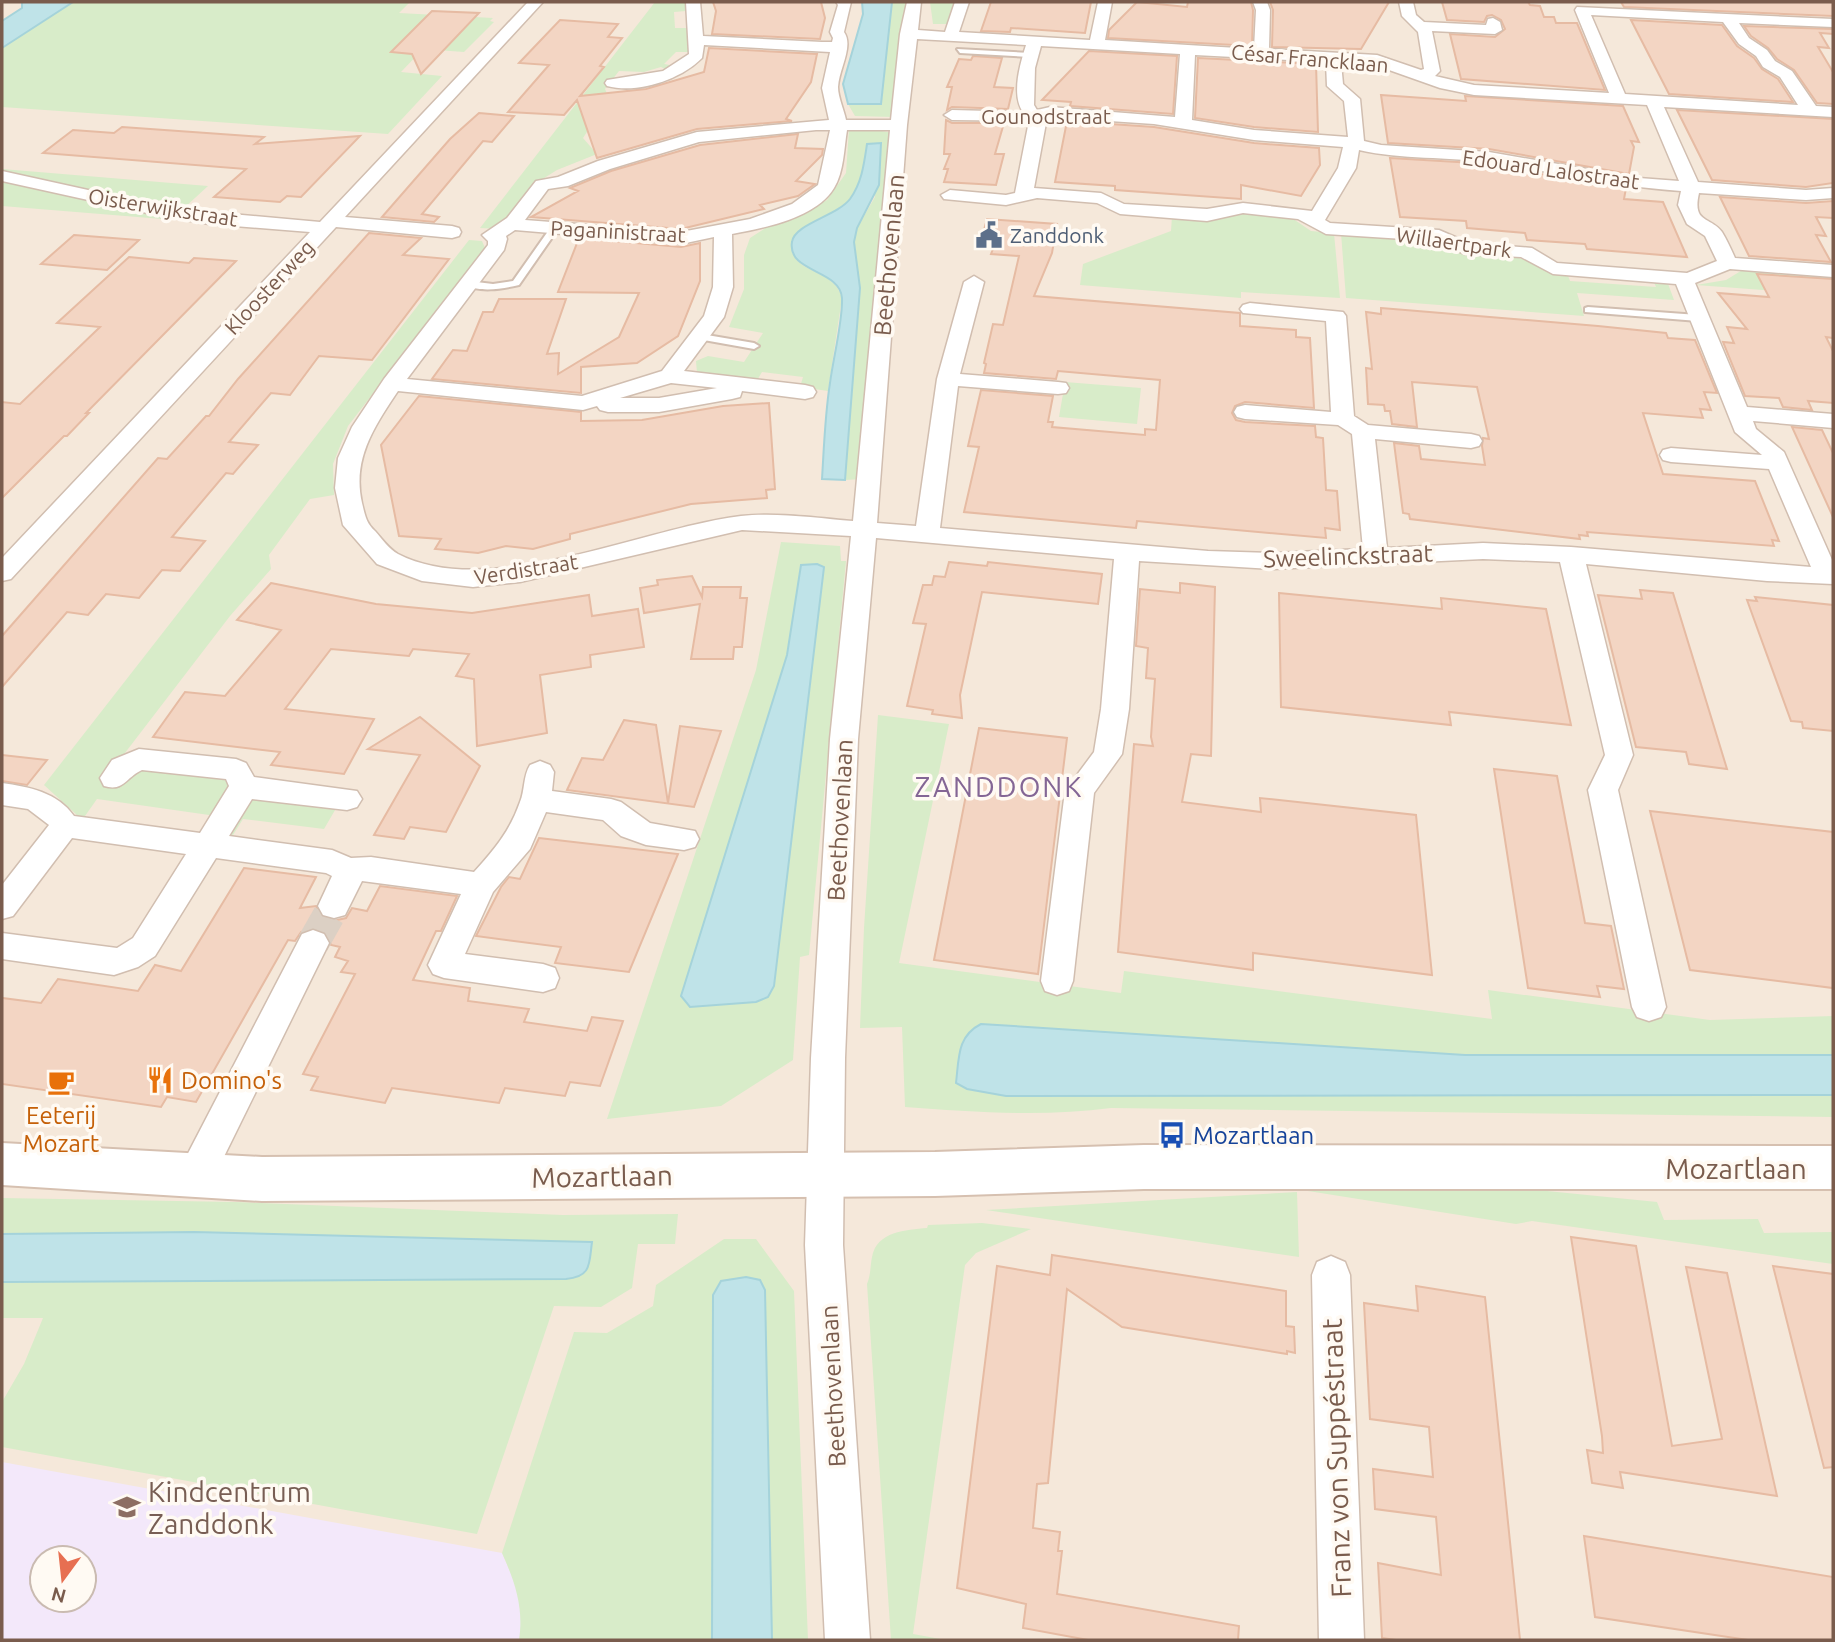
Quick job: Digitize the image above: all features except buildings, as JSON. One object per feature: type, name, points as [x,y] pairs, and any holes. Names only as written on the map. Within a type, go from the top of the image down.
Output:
[{"type":"street","name":"Kloosterweg","points":[[2,573],[536,2]]},
{"type":"street","points":[[612,83],[645,80],[675,73],[697,55],[693,2]]},
{"type":"street","points":[[839,125],[830,88],[840,47],[841,38],[837,32],[844,2]]},
{"type":"street","name":"Beethovenlaan","points":[[848,1640],[824,1245],[828,1058],[844,739],[899,125],[914,2]]},
{"type":"street","points":[[951,35],[962,2]]},
{"type":"street","points":[[1097,43],[1105,2]]},
{"type":"street","points":[[1260,2],[1263,10],[1261,53]]},
{"type":"street","points":[[1406,2],[1409,16],[1425,31],[1432,71],[1424,75]]},
{"type":"street","points":[[1619,99],[1582,10],[1833,23]]},
{"type":"street","points":[[1729,19],[1744,41],[1762,53],[1769,64],[1786,74],[1810,110]]},
{"type":"street","points":[[1420,26],[1495,30],[1493,22]]},
{"type":"street","name":"César Francklaan","points":[[908,34],[951,35],[1033,47],[1097,43],[1377,60],[1446,85],[1474,90],[1833,112]]},
{"type":"street","points":[[696,40],[758,43],[785,48],[840,47]]},
{"type":"street","points":[[1023,197],[1038,123],[1026,104],[1027,68],[1033,47]]},
{"type":"street","points":[[1183,123],[1188,48]]},
{"type":"street","points":[[1315,221],[1354,168],[1353,144],[1357,138],[1352,99],[1335,86],[1333,57]]},
{"type":"street","points":[[1653,101],[1691,187],[1687,205],[1691,214],[1696,224],[1713,233],[1728,263]]},
{"type":"street","name":"Gounodstraat","points":[[952,115],[1020,118],[1050,111],[1183,123],[1254,135],[1353,144]]},
{"type":"street","name":"Verdistraat","points":[[863,529],[742,523],[520,574],[473,579],[422,573],[386,558],[355,525],[347,488],[349,458],[363,427],[392,384],[497,246],[498,239],[484,234],[503,232],[542,185],[562,182],[604,165],[697,137],[816,125],[899,125]]},
{"type":"street","name":"Paganinistraat","points":[[512,224],[681,238],[754,224],[798,208],[815,198],[826,187],[839,125]]},
{"type":"street","name":"Edouard Lalostraat","points":[[1353,144],[1381,150],[1489,157],[1639,183],[1807,195],[1833,193]]},
{"type":"street","points":[[1400,172],[1410,152]]},
{"type":"street","name":"Oisterwijkstraat","points":[[2,176],[156,210],[209,218],[452,232]]},
{"type":"street","name":"Willaertpark","points":[[950,195],[1006,200],[1037,193],[1101,198],[1120,209],[1207,215],[1243,208],[1304,214],[1326,228],[1439,236],[1465,248],[1525,252],[1553,268],[1689,279],[1728,263],[1833,271]]},
{"type":"street","points":[[670,376],[714,317],[723,287],[723,232]]},
{"type":"street","points":[[1683,278],[1746,432],[1773,452],[1830,576]]},
{"type":"street","points":[[927,535],[948,379],[974,282]]},
{"type":"street","points":[[1250,309],[1336,316],[1376,556]]},
{"type":"street","points":[[583,403],[670,376],[805,392]]},
{"type":"street","points":[[948,379],[1058,388]]},
{"type":"street","points":[[392,384],[583,403],[659,405],[758,386]]},
{"type":"street","points":[[1245,412],[1471,441]]},
{"type":"street","points":[[1737,413],[1833,421]]},
{"type":"street","points":[[1671,455],[1777,463]]},
{"type":"street","name":"Sweelinckstraat","points":[[863,529],[1127,552],[1273,561],[1483,551],[1571,555],[1830,576]]},
{"type":"street","points":[[1058,981],[1080,791],[1108,754],[1115,709],[1127,552]]},
{"type":"street","points":[[1571,555],[1619,755],[1603,790],[1649,1007]]},
{"type":"street","points":[[114,778],[122,767],[139,759],[236,770],[244,787]]},
{"type":"street","points":[[542,978],[444,965],[481,885],[519,841],[538,786],[611,810],[632,828],[646,834],[684,839]]},
{"type":"street","points":[[244,787],[347,799]]},
{"type":"street","points":[[2,946],[114,962],[127,958],[144,947],[244,787]]},
{"type":"street","points":[[2,794],[36,799],[57,812],[65,826]]},
{"type":"street","points":[[65,826],[332,862],[347,870],[371,869],[481,885]]},
{"type":"street","points":[[2,907],[65,826]]},
{"type":"street","points":[[334,906],[347,881],[347,870]]},
{"type":"street","points":[[196,1175],[313,943]]},
{"type":"street","name":"Mozartlaan","points":[[2,1164],[262,1180],[935,1174],[1144,1167],[1833,1168]]},
{"type":"street","name":"Franz von Suppéstraat","points":[[1331,1275],[1342,1640]]},
{"type":"lane","points":[[960,51],[1033,47]]},
{"type":"lane","points":[[468,284],[493,287],[516,283],[554,229]]},
{"type":"lane","points":[[1588,310],[1698,318]]},
{"type":"lane","points":[[701,337],[754,346]]},
{"type":"shaded area","points":[[2,2],[1833,2],[1833,1640],[2,1640]]},
{"type":"shaded area","name":"Kindcentrum Zanddonk","points":[[2,1462],[502,1553],[517,1587],[522,1623],[519,1640],[2,1640]]},
{"type":"green space","points":[[73,2],[410,2],[399,13],[493,18],[490,21],[494,22],[464,52],[423,49],[401,72],[442,76],[388,134],[2,107],[2,48]]},
{"type":"green space","points":[[655,2],[686,2],[686,11],[674,12],[675,28],[687,28],[688,48],[692,48],[692,52],[676,52],[664,64],[675,66],[671,72],[661,67],[644,72],[619,71],[605,89],[609,98],[583,138],[597,154],[557,170],[533,185],[499,229],[480,228]]},
{"type":"green space","points":[[892,2],[908,2],[899,114],[894,117],[855,116],[848,104],[881,104]]},
{"type":"green space","points":[[930,2],[959,2],[949,24],[933,24]]},
{"type":"green space","points":[[854,127],[895,133],[862,479],[845,480],[860,288],[854,242],[857,228],[875,197],[867,144],[860,181],[849,200],[803,229],[792,243],[792,252],[796,259],[832,282],[842,298],[828,391],[800,387],[803,377],[762,372],[756,382],[697,373],[696,361],[708,356],[744,362],[763,333],[729,327],[744,289],[744,255],[750,238],[770,225],[802,214],[827,200],[846,173],[849,129]]},
{"type":"green space","points":[[2,169],[208,186],[183,209]]},
{"type":"green space","points":[[2,182],[164,217],[162,219],[2,206]]},
{"type":"green space","points":[[1248,211],[1286,214],[1311,231],[1334,233],[1340,298],[1241,292],[1241,298],[1080,285],[1083,264],[1171,231],[1172,216]]},
{"type":"green space","points":[[1341,233],[1428,241],[1483,250],[1567,273],[1570,281],[1656,287],[1653,280],[1667,281],[1674,300],[1577,293],[1584,316],[1346,298]]},
{"type":"green space","points":[[469,240],[482,241],[485,248],[348,426],[333,464],[334,495],[310,499],[269,555],[271,569],[230,616],[105,779],[138,767],[230,777],[235,786],[216,816],[97,799],[85,816],[78,816],[44,785]]},
{"type":"green space","points":[[1749,266],[1833,274],[1833,295],[1696,285],[1726,280]]},
{"type":"green space","points":[[1065,382],[1141,388],[1137,424],[1059,417]]},
{"type":"green space","points":[[781,542],[840,546],[841,561],[846,561],[809,955],[800,957],[793,1060],[721,1106],[607,1119],[756,670]],"holes":[[[801,566],[824,567],[774,986],[768,997],[787,655]]]},
{"type":"green space","points":[[878,715],[949,724],[899,963],[1121,993],[1124,971],[1492,1019],[1488,990],[1710,1020],[1833,1016],[1833,1055],[1465,1055],[981,1024],[967,1089],[1007,1096],[1833,1095],[1833,1117],[1111,1108],[1008,1113],[905,1107],[902,1027],[860,1028]]},
{"type":"green space","points":[[257,795],[338,805],[324,829],[243,819],[233,835],[223,834],[245,799]]},
{"type":"green space","points":[[1537,1190],[1657,1202],[1664,1220],[1758,1219],[1764,1233],[1833,1232],[1833,1264],[1532,1221],[1516,1224],[1308,1191]]},
{"type":"green space","points":[[1297,1192],[1299,1257],[986,1210]]},
{"type":"green space","points":[[2,1198],[235,1202],[563,1215],[678,1214],[675,1244],[638,1244],[632,1288],[601,1307],[554,1306],[477,1534],[2,1447],[2,1402],[24,1364],[43,1318],[2,1318],[2,1282],[566,1279],[591,1242],[194,1232],[2,1234]]},
{"type":"green space","points":[[982,1223],[1031,1229],[976,1253],[965,1265],[913,1634],[946,1640],[891,1640],[867,1284],[872,1257],[880,1242],[894,1233],[927,1228],[928,1225]]},
{"type":"green space","points":[[724,1239],[756,1239],[794,1291],[808,1640],[772,1640],[765,1290],[746,1277],[722,1281],[713,1295],[712,1640],[519,1640],[517,1595],[502,1553],[574,1332],[607,1333],[653,1306],[656,1285]]},
{"type":"water","points":[[22,2],[73,2],[2,48],[2,21],[22,8]]},
{"type":"water","points":[[862,2],[892,2],[881,104],[848,104],[843,84],[863,14]]},
{"type":"water","points":[[881,143],[879,185],[857,228],[854,242],[860,288],[845,480],[822,479],[827,407],[842,298],[833,281],[797,260],[792,242],[800,230],[850,199],[860,179],[867,144]]},
{"type":"water","points":[[817,564],[824,567],[774,986],[768,997],[756,1002],[690,1007],[681,996],[787,655],[801,565]]},
{"type":"water","points":[[981,1024],[1465,1055],[1833,1055],[1833,1095],[1006,1096],[967,1089],[956,1083],[963,1041]]},
{"type":"water","points":[[194,1232],[592,1242],[588,1268],[581,1275],[566,1279],[2,1282],[2,1234]]},
{"type":"water","points":[[746,1277],[760,1280],[765,1290],[772,1640],[712,1640],[713,1295],[721,1281]]},
{"type":"tunnel","points":[[313,943],[334,906]]},
{"type":"place","name":"Zanddonk","points":[[989,235]]},
{"type":"place","name":"Domino's","points":[[160,1080]]},
{"type":"place","name":"Eeterij Mozart","points":[[61,1082]]},
{"type":"place","name":"Mozartlaan","points":[[1172,1135]]},
{"type":"place","name":"Kindcentrum Zanddonk","points":[[127,1507]]},
{"type":"district","name":"ZANDDONK","points":[[999,786]]}]
